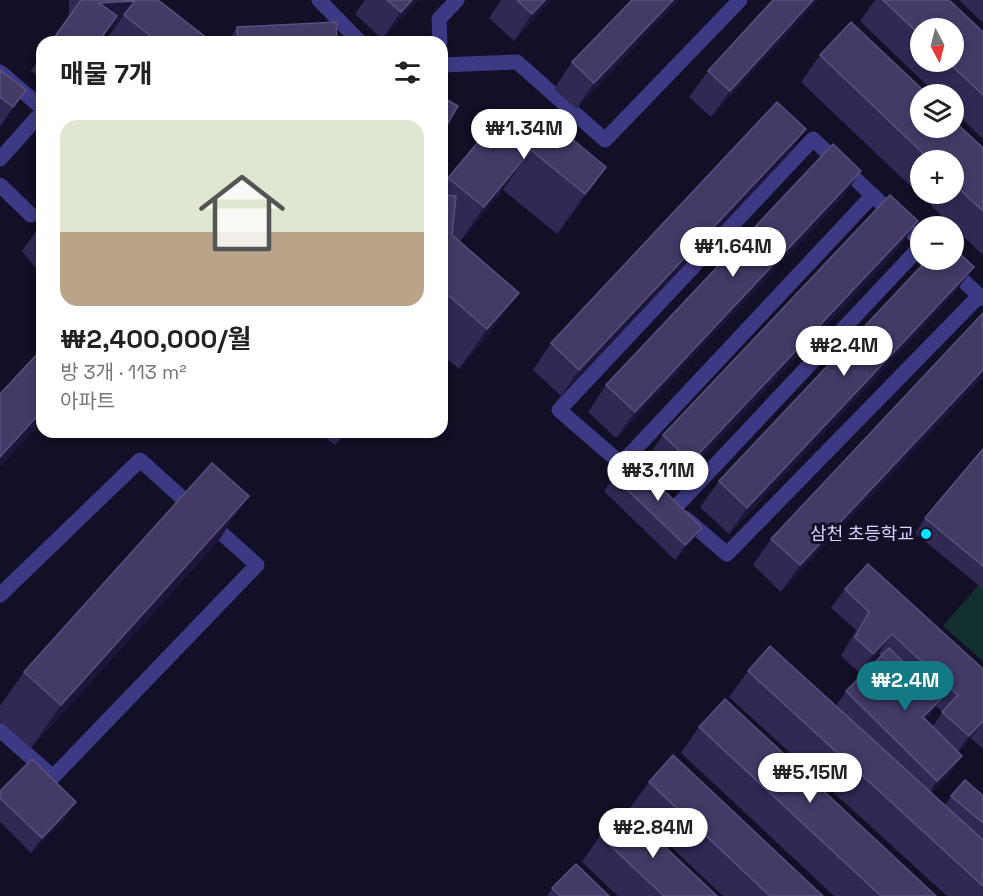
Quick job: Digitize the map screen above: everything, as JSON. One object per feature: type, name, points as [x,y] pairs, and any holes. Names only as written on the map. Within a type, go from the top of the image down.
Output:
[{"type":"lane","points":[[319,0],[354,36]]},
{"type":"lane","points":[[440,36],[439,19],[457,0]]},
{"type":"lane","points":[[448,65],[517,62],[605,140],[741,0]]},
{"type":"lane","points":[[0,72],[36,103]]},
{"type":"lane","points":[[0,159],[36,119]]},
{"type":"lane","points":[[648,486],[559,410],[813,139],[910,230]]},
{"type":"lane","points":[[0,185],[31,215]]},
{"type":"lane","points":[[622,464],[873,195]]},
{"type":"lane","points":[[910,257],[670,505],[727,554],[981,298],[952,270]]},
{"type":"lane","points":[[0,730],[53,777],[257,564],[140,460],[2,589]]},
{"type":"green space","points":[[983,580],[983,661],[943,626]]},
{"type":"building","points":[[81,0],[158,0],[204,36],[150,36],[124,15],[135,1],[99,3],[117,16],[102,36],[55,36]]},
{"type":"building","points":[[387,0],[412,0],[401,12]]},
{"type":"building","points":[[517,0],[545,0],[532,14]]},
{"type":"building","points":[[632,0],[673,0],[594,83],[572,62]]},
{"type":"building","points":[[773,0],[813,0],[730,91],[708,71]]},
{"type":"building","points":[[883,0],[949,0],[983,32],[983,95],[959,72],[964,72],[964,18],[910,18],[910,26]]},
{"type":"building","points":[[336,22],[337,36],[238,36],[237,27]]},
{"type":"building","points":[[851,22],[916,84],[910,84],[910,138],[964,138],[964,130],[983,148],[983,211],[964,193],[964,150],[920,150],[820,55]]},
{"type":"building","points":[[0,70],[26,90],[13,107],[0,97]]},
{"type":"building","points":[[448,100],[458,106],[448,123]]},
{"type":"building","points":[[777,102],[806,129],[579,370],[551,343]]},
{"type":"building","points":[[542,114],[606,167],[585,194],[531,150],[484,207],[448,178],[494,123],[518,143]]},
{"type":"building","points":[[833,144],[861,171],[635,412],[606,385]]},
{"type":"building","points":[[448,195],[456,196],[452,235],[519,293],[487,329],[448,295]]},
{"type":"building","points":[[890,195],[913,216],[910,216],[910,229],[691,462],[663,435]]},
{"type":"building","points":[[964,258],[974,267],[747,508],[719,481],[918,270],[964,270]]},
{"type":"building","points":[[983,313],[983,370],[800,565],[771,539]]},
{"type":"building","points":[[36,355],[36,418],[0,457],[0,394]]},
{"type":"building","points":[[983,449],[983,566],[925,518]]},
{"type":"building","points":[[632,459],[702,528],[685,545],[614,477]]},
{"type":"building","points":[[212,463],[249,496],[61,705],[24,672]]},
{"type":"building","points":[[868,564],[983,669],[983,721],[969,736],[942,712],[958,695],[892,634],[873,654],[855,637],[869,612],[845,589]]},
{"type":"building","points":[[770,646],[983,840],[983,886],[748,671]]},
{"type":"building","points":[[889,648],[941,699],[923,717],[962,756],[937,781],[846,691]]},
{"type":"building","points":[[725,699],[936,896],[881,896],[699,727]]},
{"type":"building","points":[[673,755],[823,896],[770,896],[649,782]]},
{"type":"building","points":[[32,759],[76,802],[42,838],[0,798],[0,791]]},
{"type":"building","points":[[965,780],[983,796],[983,823],[951,796]]},
{"type":"building","points":[[626,810],[717,896],[664,896],[600,836]]},
{"type":"building","points":[[576,864],[609,896],[560,896],[552,888]]},
{"type":"place","name":"삼천 초등학교","points":[[926,534]]}]
